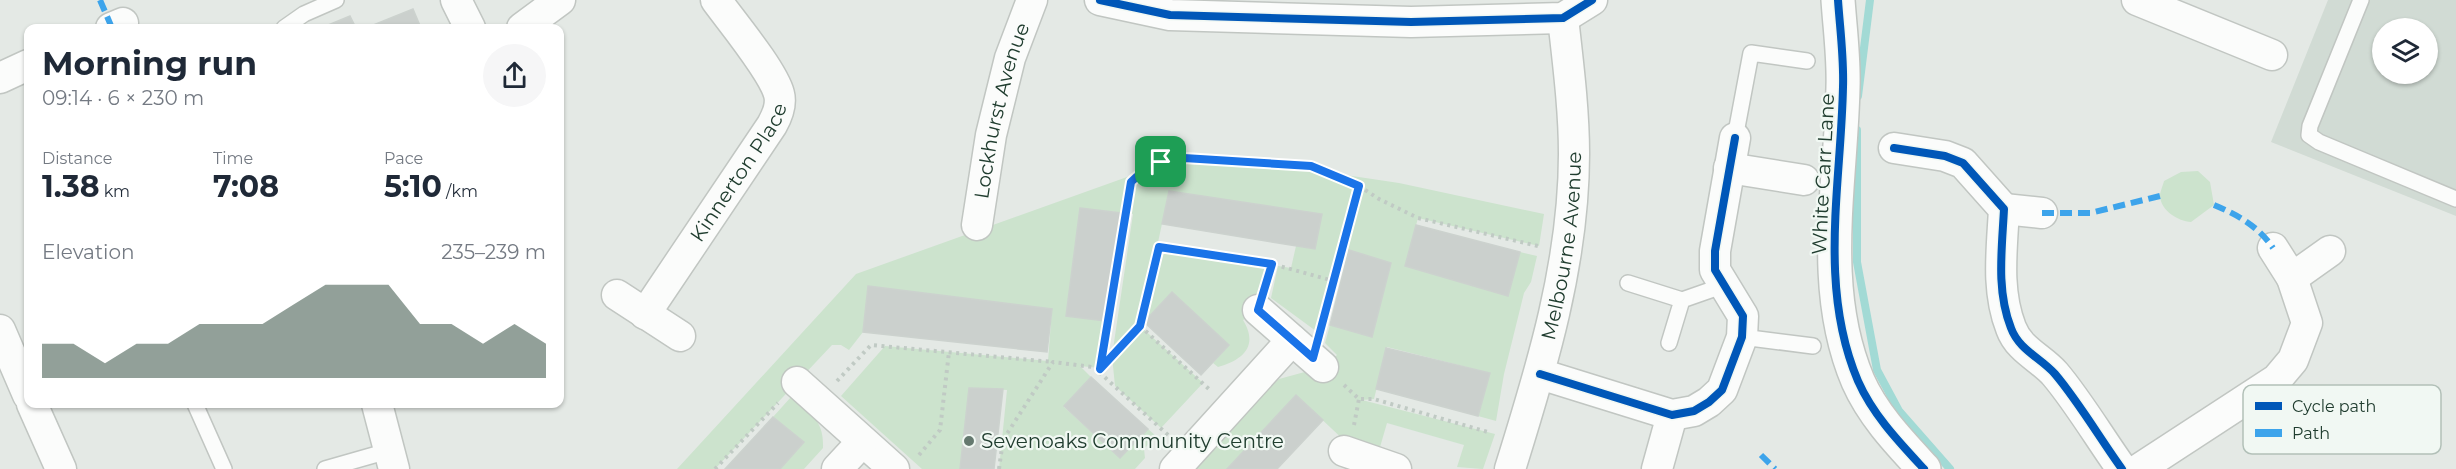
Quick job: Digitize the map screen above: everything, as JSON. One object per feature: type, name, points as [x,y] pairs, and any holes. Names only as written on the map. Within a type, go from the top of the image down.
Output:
[{"type":"street","points":[[456,0],[468,24]]},
{"type":"street","points":[[527,24],[560,0]]},
{"type":"street","name":"Kinnerton Place","points":[[645,314],[772,125],[778,112],[780,96],[773,80],[716,0]]},
{"type":"street","name":"Lockhurst Avenue","points":[[977,225],[991,135],[1010,58],[1032,0]]},
{"type":"street","points":[[1101,0],[1170,15],[1412,11],[1563,18],[1592,0]]},
{"type":"street","name":"White Carr Lane","points":[[1838,0],[1844,85],[1833,248],[1837,304],[1858,382],[1881,421],[1924,469]]},
{"type":"street","points":[[2137,0],[2186,9],[2272,55]]},
{"type":"street","name":"Melbourne Avenue","points":[[1510,469],[1540,374],[1559,292],[1564,251],[1574,154],[1571,87],[1563,18]]},
{"type":"street","points":[[0,78],[24,67]]},
{"type":"street","points":[[1540,374],[1672,415],[1694,411],[1709,402],[1722,390],[1742,337],[1743,316],[1722,285],[1715,270],[1715,251],[1735,138]]},
{"type":"street","points":[[1894,148],[1946,156],[1963,163],[2004,209],[2042,213]]},
{"type":"street","points":[[1729,168],[1804,180]]},
{"type":"street","points":[[2004,209],[2001,278],[2006,313],[2012,331],[2023,348],[2055,374],[2122,469]]},
{"type":"street","points":[[2268,385],[2277,379],[2293,360],[2307,323],[2292,278],[2273,248]]},
{"type":"street","points":[[2292,278],[2330,251]]},
{"type":"street","points":[[617,295],[680,336]]},
{"type":"street","points":[[1181,461],[1230,407],[1309,355],[1258,310]]},
{"type":"street","points":[[0,330],[24,385]]},
{"type":"street","points":[[807,392],[862,442],[904,465]]},
{"type":"street","points":[[2139,469],[2243,401]]},
{"type":"street","points":[[34,408],[62,469]]},
{"type":"street","points":[[378,408],[391,460]]},
{"type":"street","points":[[1658,469],[1672,415]]},
{"type":"street","points":[[837,469],[862,442]]},
{"type":"street","points":[[1344,451],[1396,469]]},
{"type":"lane","points":[[287,24],[300,7],[336,0]]},
{"type":"lane","points":[[2361,0],[2310,126],[2309,135],[2319,142],[2456,199]]},
{"type":"lane","points":[[1735,138],[1751,53],[1807,61]]},
{"type":"lane","points":[[1628,283],[1682,300],[1722,285]]},
{"type":"lane","points":[[1669,343],[1682,300]]},
{"type":"lane","points":[[1742,337],[1813,346]]},
{"type":"lane","points":[[197,408],[224,469]]},
{"type":"lane","points":[[325,469],[391,460]]},
{"type":"path","points":[[1181,461],[1100,372],[1131,182],[1141,172],[1173,159],[1209,159],[1311,166],[1359,186],[1379,199],[1418,218],[1564,251]]},
{"type":"path","points":[[1359,186],[1334,281],[1309,355],[1359,399],[1374,399],[1519,441]]},
{"type":"path","points":[[1100,369],[1140,326],[1159,247],[1272,264],[1334,281]]},
{"type":"path","points":[[1258,310],[1272,264]]},
{"type":"path","points":[[1140,326],[1230,407]]},
{"type":"path","points":[[716,469],[807,392],[871,345],[1053,362],[1100,369]]},
{"type":"path","points":[[904,465],[940,430],[949,352]]},
{"type":"path","points":[[999,469],[1003,440],[1053,362]]},
{"type":"shaded area","points":[[2328,0],[2456,0],[2456,216],[2271,142]]},
{"type":"green space","points":[[1184,158],[1311,166],[1332,173],[1399,183],[1544,214],[1539,246],[1418,218],[1405,266],[1508,295],[1520,252],[1537,256],[1531,282],[1524,293],[1504,374],[1496,421],[1478,416],[1490,373],[1387,347],[1374,399],[1362,400],[1495,434],[1483,469],[1457,467],[1464,445],[1387,423],[1378,454],[1349,445],[1296,395],[1227,469],[1193,469],[1254,402],[1279,379],[1323,367],[1337,355],[1325,343],[1330,325],[1372,337],[1391,263],[1343,249],[1320,334],[1271,298],[1278,266],[1291,268],[1296,246],[1315,249],[1322,214],[1169,191],[1148,289],[1159,247],[1272,264],[1258,310],[1243,320],[1249,337],[1246,351],[1227,364],[1218,367],[1213,363],[1229,345],[1172,292],[1140,326],[1203,383],[1161,428],[1115,386],[1112,356],[1133,214],[1080,208],[1066,315],[1105,321],[1100,368],[1080,366],[1091,377],[1064,407],[1120,458],[1148,429],[1156,436],[1144,449],[1145,458],[1135,469],[999,469],[1007,390],[969,388],[960,469],[922,469],[841,396],[885,346],[1048,361],[1052,309],[868,287],[863,332],[849,350],[841,345],[832,345],[715,469],[677,469],[856,274],[1141,172],[1161,162]]},
{"type":"green space","points":[[2198,171],[2210,182],[2214,205],[2191,222],[2167,211],[2161,201],[2160,193],[2164,181],[2181,172]]},
{"type":"green space","points":[[791,397],[815,418],[823,438],[823,448],[804,469],[780,469],[804,442],[773,417]]},
{"type":"building","points":[[413,9],[419,24],[376,24]]},
{"type":"building","points":[[350,16],[354,24],[331,24]]},
{"type":"building","points":[[1169,191],[1322,214],[1315,249],[1162,224]]},
{"type":"building","points":[[1080,208],[1121,213],[1105,321],[1066,316]]},
{"type":"building","points":[[1416,225],[1520,252],[1508,296],[1405,266]]},
{"type":"building","points":[[1349,250],[1391,263],[1372,337],[1330,325]]},
{"type":"building","points":[[868,286],[1052,309],[1047,352],[863,332]]},
{"type":"building","points":[[1172,292],[1229,345],[1201,375],[1144,322]]},
{"type":"building","points":[[1386,348],[1490,373],[1478,416],[1376,389]]},
{"type":"building","points":[[1091,377],[1148,429],[1120,458],[1064,406]]},
{"type":"building","points":[[969,388],[1003,389],[994,469],[960,469]]},
{"type":"building","points":[[1296,395],[1323,420],[1277,469],[1227,469]]},
{"type":"building","points":[[773,417],[804,442],[780,469],[725,469]]},
{"type":"waterway","points":[[1858,96],[1870,0]]},
{"type":"waterway","points":[[1857,130],[1857,262],[1877,370],[1899,411],[1950,469]]},
{"type":"marked path","points":[[100,0],[110,24]]},
{"type":"marked path","points":[[2042,213],[2090,213],[2160,196]]},
{"type":"marked path","points":[[2214,205],[2247,222],[2261,233],[2273,248]]},
{"type":"marked path","points":[[1761,455],[1775,469]]},
{"type":"cycle path","points":[[1100,0],[1170,15],[1411,22],[1563,18],[1592,0]]},
{"type":"cycle path","points":[[1838,0],[1843,76],[1835,236],[1838,309],[1846,345],[1864,393],[1887,428],[1924,469]]},
{"type":"cycle path","points":[[1540,374],[1672,415],[1694,411],[1709,402],[1722,390],[1742,337],[1743,316],[1715,270],[1715,251],[1735,138]]},
{"type":"cycle path","points":[[1894,148],[1945,156],[1963,163],[2004,209],[2002,284],[2006,314],[2011,328],[2019,342],[2049,368],[2064,385],[2122,469]]},
{"type":"place","name":"Sevenoaks Community Centre","points":[[969,441]]},
{"type":"route","points":[[1184,158],[1311,166],[1359,186],[1313,358],[1258,310],[1272,264],[1159,247],[1140,326],[1100,369],[1131,182],[1141,172],[1161,162],[1184,158]]}]
